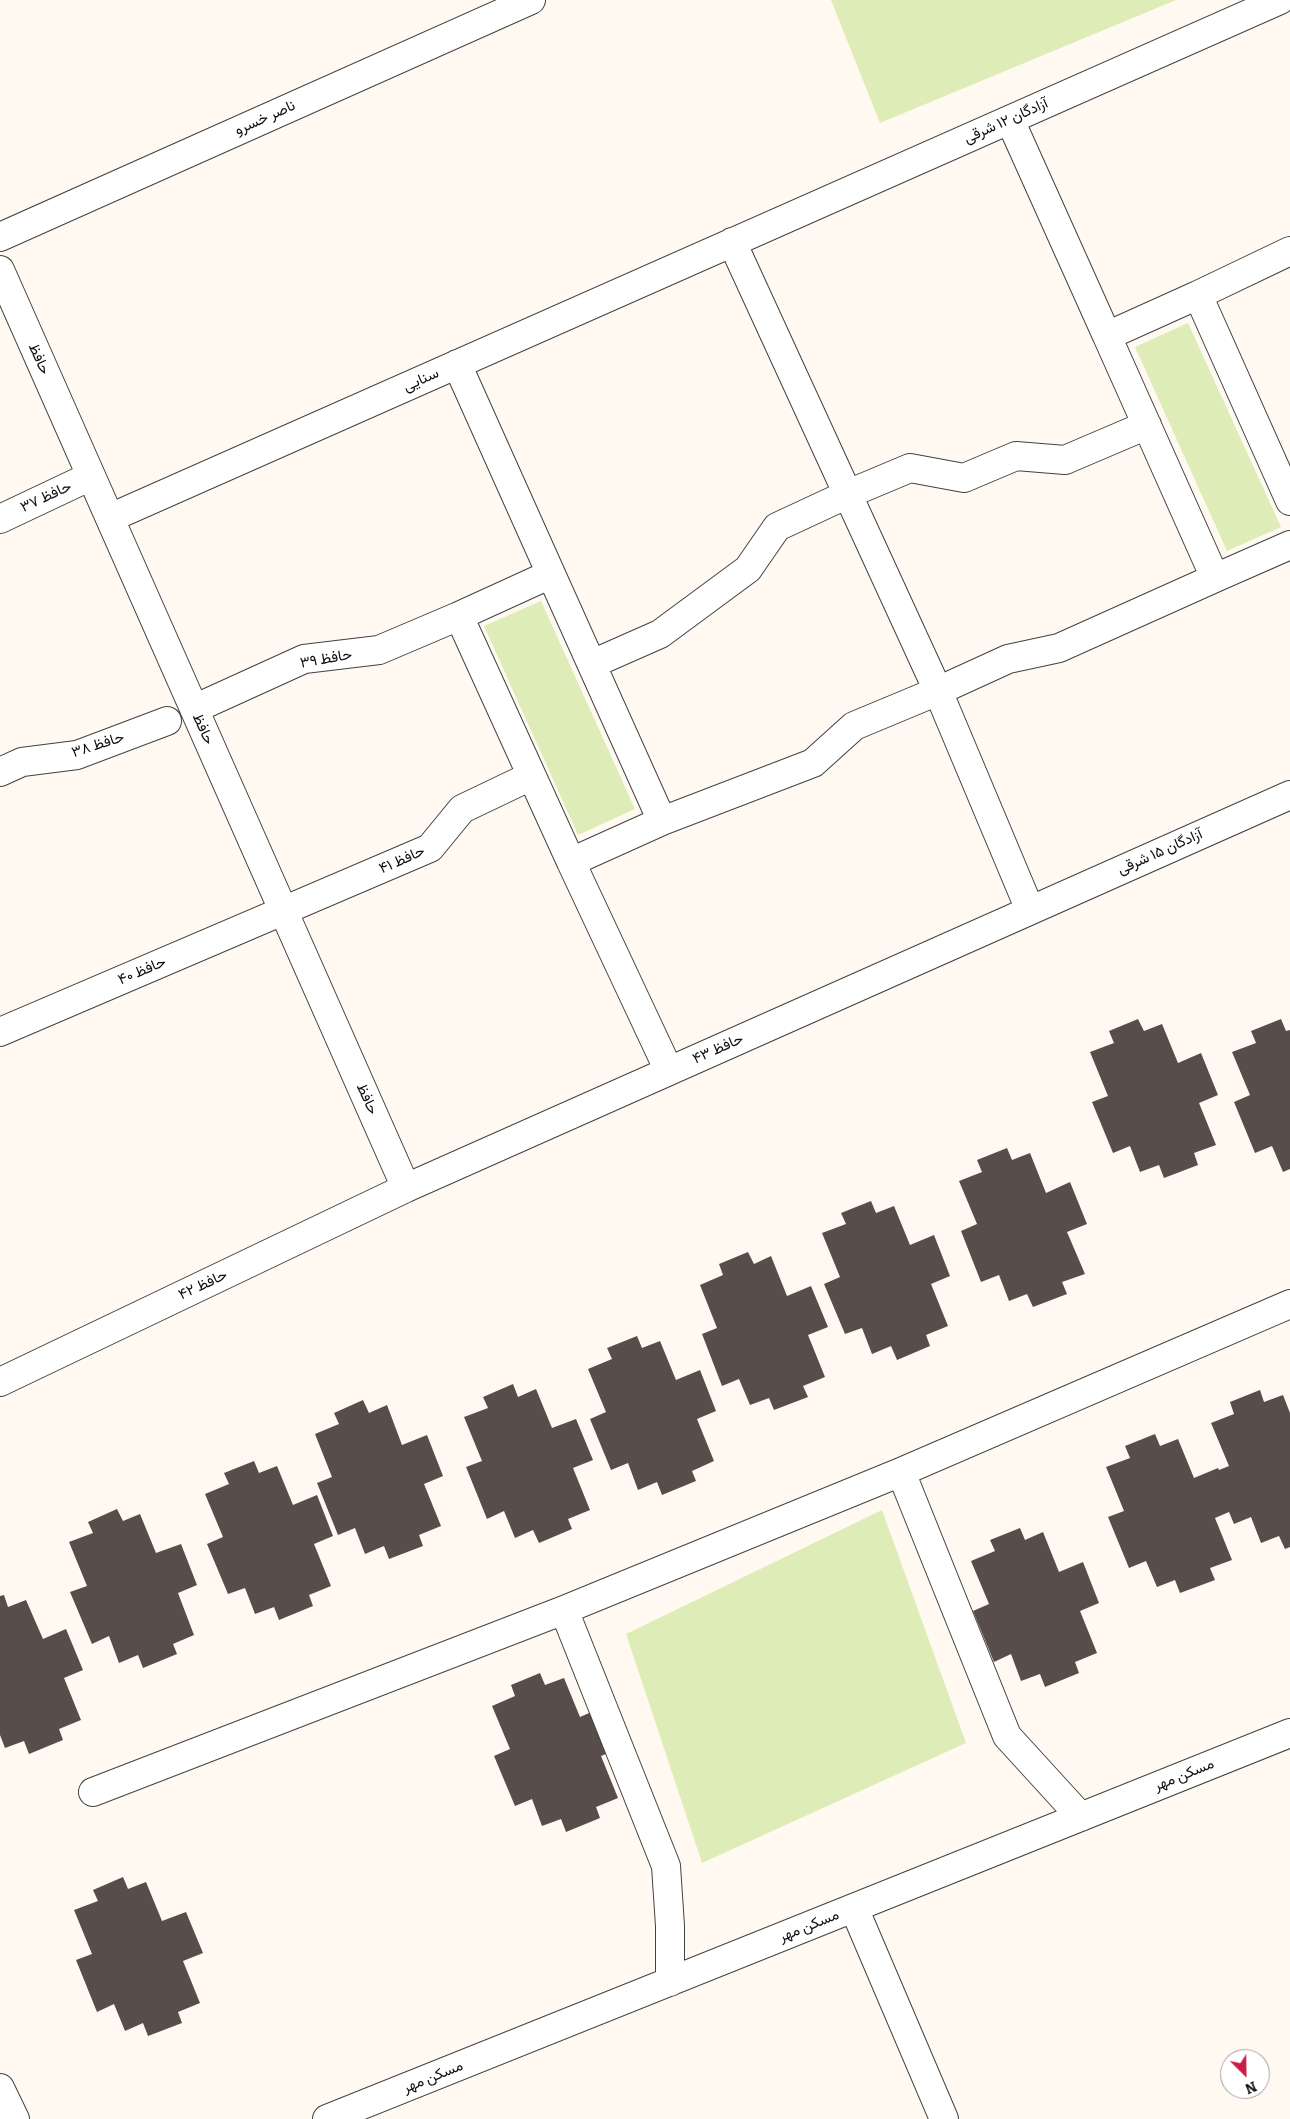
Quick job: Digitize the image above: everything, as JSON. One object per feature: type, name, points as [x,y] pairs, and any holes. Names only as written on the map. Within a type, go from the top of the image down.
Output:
[{"type":"street","name":"ناصر خسرو","points":[[0,236],[531,0]]},
{"type":"street","name":"آزادگان ۱۲ شرقی","points":[[732,242],[1280,0]]},
{"type":"street","points":[[1010,120],[1215,578]]},
{"type":"street","points":[[732,242],[938,691],[1030,910]]},
{"type":"street","name":"سنایی","points":[[110,518],[732,242]]},
{"type":"street","points":[[1107,336],[1290,251]]},
{"type":"street","name":"حافظ","points":[[0,270],[406,1188]]},
{"type":"street","points":[[1198,295],[1279,447],[1290,501]]},
{"type":"street","points":[[457,364],[662,821]]},
{"type":"street","points":[[592,664],[660,634],[748,569],[777,527],[848,494],[910,468],[964,478],[1016,456],[1065,460],[1147,425]]},
{"type":"street","name":"حافظ ۳۷","points":[[0,519],[92,476]]},
{"type":"street","points":[[571,862],[662,821],[813,763],[854,726],[1008,659],[1059,648],[1290,545]]},
{"type":"street","name":"حافظ ۳۹","points":[[194,709],[304,659],[379,650],[551,574]]},
{"type":"street","points":[[459,616],[669,1071]]},
{"type":"street","name":"حافظ ۳۸","points":[[0,772],[22,762],[77,755],[167,721]]},
{"type":"street","name":"حافظ ۴۱","points":[[284,911],[430,848],[462,809],[532,776]]},
{"type":"street","name":"آزادگان ۱۵ شرقی","points":[[1030,910],[1290,795]]},
{"type":"street","name":"حافظ ۴۳","points":[[406,1188],[1030,910]]},
{"type":"street","name":"حافظ ۴۰","points":[[0,1032],[284,911]]},
{"type":"street","name":"حافظ ۴۲","points":[[0,1382],[406,1188]]},
{"type":"street","points":[[93,1792],[564,1610],[901,1472],[1290,1304]]},
{"type":"street","points":[[901,1472],[1007,1736],[1081,1817]]},
{"type":"street","points":[[564,1610],[666,1866],[670,1926],[670,1982]]},
{"type":"street","name":"مسکن مهر","points":[[327,2119],[1290,1733]]},
{"type":"street","points":[[854,1908],[944,2119]]},
{"type":"street","points":[[0,2088],[15,2119]]},
{"type":"green space","points":[[831,0],[1176,0],[880,123]]},
{"type":"green space","points":[[1188,323],[1281,527],[1227,551],[1135,347]]},
{"type":"green space","points":[[541,601],[635,809],[578,835],[484,626]]},
{"type":"green space","points":[[882,1510],[966,1743],[702,1863],[626,1634]]},
{"type":"building","points":[[1138,1019],[1144,1031],[1162,1024],[1178,1063],[1201,1053],[1218,1095],[1199,1103],[1216,1145],[1194,1153],[1198,1165],[1164,1178],[1159,1165],[1140,1172],[1130,1146],[1113,1153],[1092,1102],[1108,1096],[1090,1052],[1114,1043],[1109,1031]]},
{"type":"building","points":[[1281,1019],[1286,1031],[1290,1030],[1290,1169],[1283,1172],[1272,1146],[1255,1153],[1234,1102],[1250,1095],[1232,1052],[1256,1043],[1251,1031]]},
{"type":"building","points":[[1007,1148],[1012,1160],[1030,1153],[1046,1193],[1070,1182],[1087,1224],[1067,1232],[1085,1274],[1062,1282],[1067,1294],[1033,1307],[1027,1294],[1009,1301],[999,1275],[981,1282],[961,1231],[977,1224],[959,1181],[982,1172],[977,1160]]},
{"type":"building","points":[[871,1201],[876,1213],[894,1206],[910,1245],[934,1235],[950,1276],[931,1284],[948,1326],[926,1335],[930,1346],[897,1360],[891,1346],[872,1354],[862,1328],[845,1334],[824,1284],[840,1277],[822,1233],[846,1224],[841,1213]]},
{"type":"building","points":[[748,1252],[754,1264],[771,1256],[787,1296],[811,1286],[828,1327],[808,1335],[825,1377],[803,1386],[808,1397],[774,1410],[769,1398],[750,1405],[739,1379],[722,1386],[702,1334],[717,1328],[700,1285],[723,1275],[719,1264]]},
{"type":"building","points":[[637,1336],[642,1348],[660,1341],[676,1380],[700,1370],[716,1411],[697,1419],[714,1461],[692,1471],[696,1481],[662,1495],[657,1482],[638,1490],[628,1463],[611,1470],[590,1419],[606,1412],[588,1369],[612,1359],[607,1348]]},
{"type":"building","points":[[513,1384],[518,1397],[536,1389],[552,1428],[576,1419],[593,1460],[573,1468],[590,1510],[568,1519],[572,1529],[539,1543],[533,1530],[515,1538],[504,1511],[487,1519],[466,1467],[482,1461],[464,1417],[488,1408],[483,1397]]},
{"type":"building","points":[[1260,1390],[1264,1402],[1283,1395],[1290,1413],[1290,1547],[1285,1549],[1279,1536],[1261,1543],[1251,1517],[1234,1524],[1229,1512],[1215,1518],[1232,1560],[1210,1568],[1215,1580],[1180,1593],[1175,1580],[1157,1587],[1146,1561],[1129,1568],[1108,1517],[1124,1511],[1106,1467],[1130,1458],[1125,1446],[1155,1434],[1160,1446],[1178,1439],[1194,1478],[1218,1468],[1219,1470],[1229,1466],[1211,1423],[1234,1414],[1230,1402]]},
{"type":"building","points":[[363,1400],[369,1413],[387,1405],[402,1445],[427,1435],[443,1476],[424,1484],[441,1526],[419,1535],[423,1546],[389,1559],[384,1546],[365,1554],[355,1528],[338,1535],[317,1483],[332,1477],[315,1434],[339,1424],[334,1413]]},
{"type":"building","points":[[254,1461],[259,1473],[277,1466],[293,1505],[317,1495],[333,1536],[314,1544],[331,1586],[309,1595],[313,1606],[279,1620],[274,1607],[255,1614],[245,1588],[228,1594],[207,1544],[223,1537],[205,1494],[229,1484],[224,1473]]},
{"type":"building","points":[[117,1509],[123,1521],[140,1514],[156,1553],[181,1544],[197,1585],[178,1593],[194,1635],[173,1644],[177,1654],[143,1668],[138,1655],[119,1663],[109,1636],[92,1644],[70,1592],[87,1586],[69,1542],[93,1533],[88,1522]]},
{"type":"building","points":[[1020,1528],[1025,1540],[1043,1532],[1059,1572],[1083,1562],[1099,1603],[1080,1611],[1097,1653],[1075,1662],[1079,1673],[1045,1687],[1040,1674],[1021,1681],[1011,1654],[994,1662],[973,1611],[989,1604],[971,1561],[995,1551],[990,1540]]},
{"type":"building","points":[[4,1595],[8,1607],[26,1600],[43,1639],[66,1629],[83,1670],[64,1678],[81,1720],[59,1729],[63,1740],[29,1754],[24,1741],[5,1748],[0,1735],[0,1596]]},
{"type":"building","points":[[540,1673],[545,1685],[564,1678],[580,1717],[603,1707],[620,1748],[601,1756],[618,1798],[596,1807],[600,1818],[566,1832],[561,1819],[542,1826],[532,1799],[515,1806],[494,1756],[510,1749],[492,1706],[515,1696],[511,1685]]},
{"type":"building","points":[[123,1877],[128,1889],[146,1882],[162,1921],[186,1912],[203,1953],[183,1961],[200,2003],[178,2012],[182,2023],[148,2036],[143,2023],[125,2031],[114,2004],[97,2012],[76,1960],[92,1954],[74,1910],[98,1901],[93,1890]]}]
